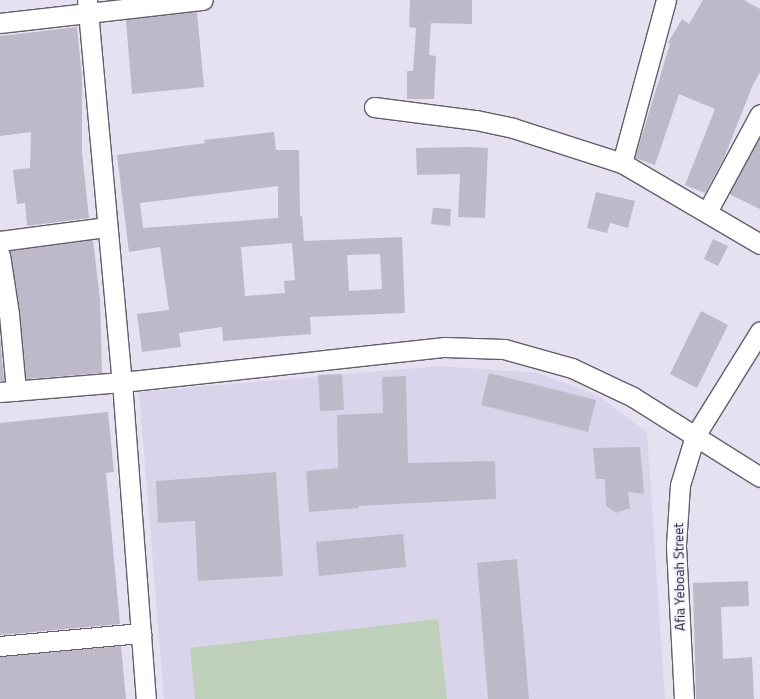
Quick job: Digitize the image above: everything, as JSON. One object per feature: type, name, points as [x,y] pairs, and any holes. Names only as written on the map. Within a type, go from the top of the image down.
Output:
[{"type":"street","points":[[0,23],[87,7],[203,0]]},
{"type":"street","points":[[622,163],[666,0]]},
{"type":"street","points":[[87,7],[122,382],[146,699]]},
{"type":"street","points":[[374,107],[476,120],[513,128],[622,163],[760,244]]},
{"type":"street","points":[[707,212],[760,114]]},
{"type":"street","points":[[0,241],[107,227]]},
{"type":"street","points":[[0,255],[9,314],[8,391],[122,382],[445,347],[504,349],[572,368],[633,397],[760,477]]},
{"type":"street","name":"Afia Yeboah Street","points":[[684,699],[676,545],[680,485],[695,436],[760,331]]},
{"type":"street","points":[[0,646],[141,633]]},
{"type":"shaded area","points":[[441,366],[538,373],[599,396],[647,432],[665,699],[164,699],[139,392]]},
{"type":"green space","points":[[438,619],[447,699],[195,699],[190,648]]},
{"type":"building","points":[[410,0],[472,0],[472,24],[431,23],[429,55],[436,56],[434,99],[407,99],[407,71],[413,71],[416,28],[409,27]]},
{"type":"building","points":[[703,0],[744,0],[760,9],[760,72],[752,87],[724,158],[705,193],[685,185],[715,109],[679,94],[655,165],[635,158],[670,44],[668,43],[682,19],[689,24]]},
{"type":"building","points":[[197,12],[204,87],[132,94],[126,20]]},
{"type":"building","points":[[77,27],[82,77],[82,152],[89,218],[27,226],[25,203],[17,204],[13,170],[30,168],[31,132],[0,136],[0,36]]},
{"type":"building","points":[[274,132],[276,150],[299,150],[300,216],[302,216],[304,241],[402,237],[405,313],[310,317],[311,334],[223,341],[222,327],[179,333],[181,347],[142,352],[137,314],[169,310],[160,247],[129,252],[117,155],[205,143],[204,140]],"holes":[[[278,186],[278,218],[143,228],[140,203]],[[292,243],[295,280],[284,281],[285,293],[245,296],[241,247]],[[380,254],[382,289],[349,291],[347,255]]]},
{"type":"building","points":[[760,137],[760,209],[729,194]]},
{"type":"building","points":[[416,148],[488,148],[485,218],[458,217],[460,174],[417,175]]},
{"type":"building","points":[[596,192],[635,201],[628,228],[610,223],[607,233],[587,228]]},
{"type":"building","points":[[433,208],[451,209],[450,226],[431,224]]},
{"type":"building","points":[[713,239],[728,246],[718,266],[704,259]]},
{"type":"building","points":[[93,240],[100,300],[102,373],[26,379],[20,312],[10,251]]},
{"type":"building","points":[[701,311],[728,325],[697,388],[670,374]]},
{"type":"building","points":[[0,336],[4,381],[0,381]]},
{"type":"building","points":[[489,373],[596,400],[588,432],[481,405]]},
{"type":"building","points":[[342,374],[344,410],[320,411],[318,375]]},
{"type":"building","points":[[406,376],[408,463],[495,461],[496,499],[358,506],[359,508],[309,512],[306,471],[338,468],[337,415],[383,413],[382,377]]},
{"type":"building","points":[[108,412],[114,472],[106,473],[120,624],[0,635],[0,423]]},
{"type":"building","points":[[640,447],[644,494],[628,492],[630,508],[616,513],[606,506],[605,479],[596,479],[593,448]]},
{"type":"building","points":[[276,472],[283,576],[198,581],[195,521],[158,523],[156,481]]},
{"type":"building","points":[[403,534],[406,567],[319,576],[316,542]]},
{"type":"building","points":[[517,559],[529,699],[488,699],[477,563]]},
{"type":"building","points":[[748,581],[749,606],[721,607],[723,659],[752,657],[754,699],[696,699],[693,583]]},
{"type":"building","points":[[121,646],[126,699],[0,699],[0,657]]}]
